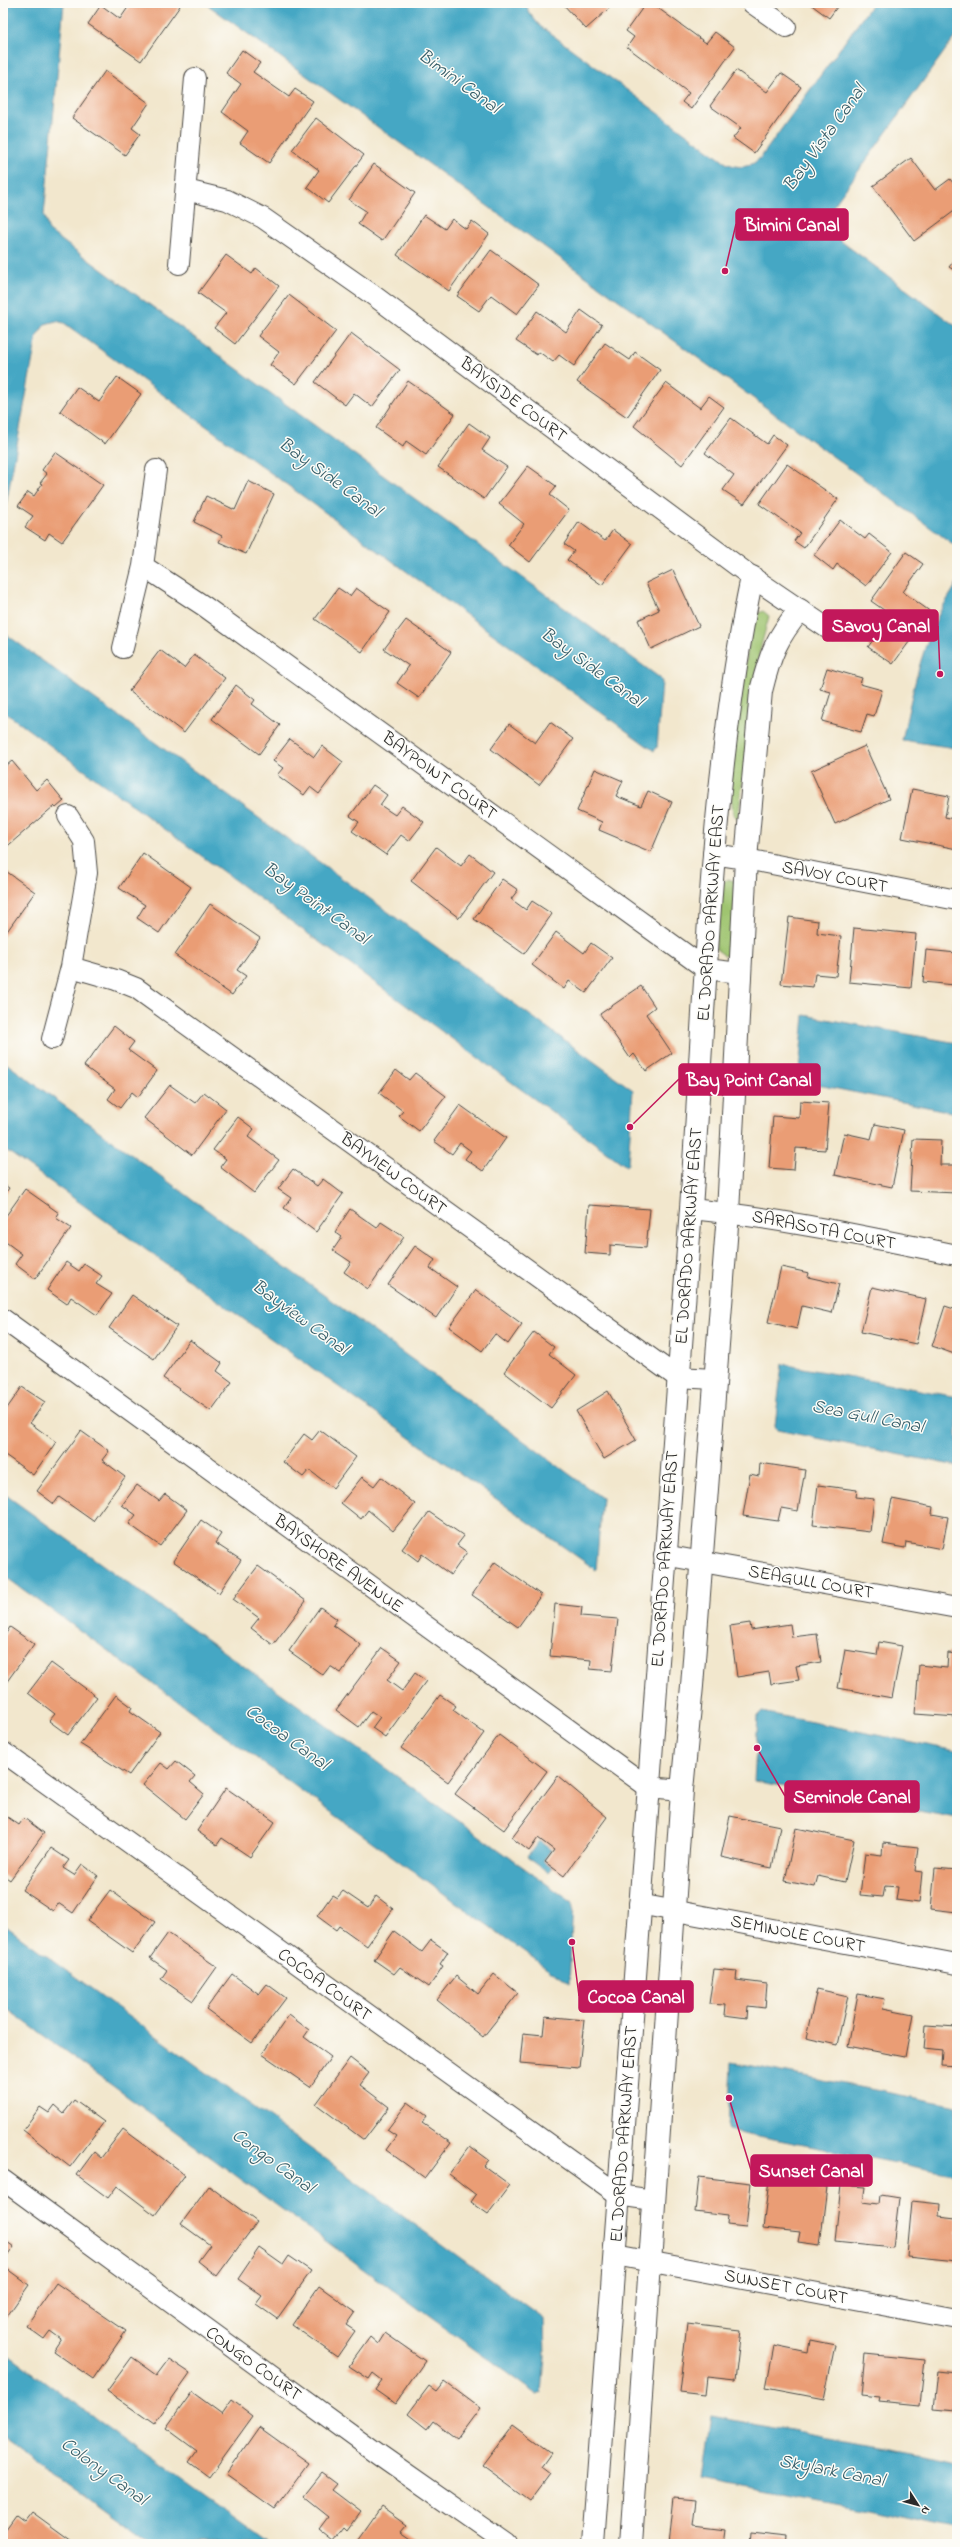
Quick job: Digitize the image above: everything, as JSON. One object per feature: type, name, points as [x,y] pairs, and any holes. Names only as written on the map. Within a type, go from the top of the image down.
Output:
[{"type":"street","points":[[752,3],[786,28]]},
{"type":"street","points":[[179,264],[195,78]]},
{"type":"street","name":"BAYSIDE COURT","points":[[186,190],[227,200],[246,207],[263,218],[374,295],[752,577],[830,630]]},
{"type":"street","points":[[123,648],[143,566],[156,470]]},
{"type":"street","name":"BAYPOINT COURT","points":[[143,566],[204,606],[706,969],[740,973]]},
{"type":"street","name":"EL DORADO PARKWAY EAST","points":[[593,2544],[677,1377],[691,1209],[713,854],[732,684],[752,577]]},
{"type":"street","name":"EL DORADO PARKWAY EAST","points":[[631,2544],[651,2260],[653,2200],[675,1910],[682,1790],[692,1686],[700,1562],[728,1213],[746,858],[761,691],[767,668],[780,634],[800,610]]},
{"type":"street","points":[[52,1039],[71,967],[88,862],[80,833],[68,816]]},
{"type":"street","name":"SAVOY COURT","points":[[713,854],[746,858],[957,900]]},
{"type":"street","name":"BAYVIEW COURT","points":[[71,967],[116,980],[136,988],[677,1377]]},
{"type":"street","name":"SARASOTA COURT","points":[[691,1209],[806,1224],[957,1255]]},
{"type":"street","name":"BAYSHORE AVENUE","points":[[3,1319],[648,1787]]},
{"type":"street","points":[[677,1377],[714,1379]]},
{"type":"street","name":"SEAGULL COURT","points":[[664,1556],[957,1608]]},
{"type":"street","name":"COCOA COURT","points":[[3,1752],[619,2195],[653,2200]]},
{"type":"street","points":[[648,1787],[682,1790]]},
{"type":"street","name":"SEMINOLE COURT","points":[[639,1904],[957,1964]]},
{"type":"street","name":"CONGO COURT","points":[[3,2180],[377,2453],[507,2544]]},
{"type":"street","name":"SUNSET COURT","points":[[615,2255],[651,2260],[957,2319]]},
{"type":"green space","points":[[763,611],[769,616],[759,654],[738,819],[733,814],[729,771],[753,616]]},
{"type":"green space","points":[[727,879],[735,881],[733,952],[725,956],[716,949],[716,912],[719,892]]},
{"type":"water","name":"Bay Side Canal","points":[[3,3],[64,3],[44,215],[49,231],[660,678],[662,682],[657,748],[654,751],[64,323],[56,321],[45,324],[37,336],[3,521]]},
{"type":"water","name":"Bay Vista Canal","points":[[205,3],[527,3],[528,11],[539,25],[726,163],[740,167],[749,165],[761,157],[873,3],[957,3],[957,34],[832,208],[829,225],[838,239],[957,327],[957,547],[624,304]]},
{"type":"water","points":[[957,583],[957,739],[955,748],[902,740],[916,678],[925,647],[939,614]]},
{"type":"water","points":[[3,632],[633,1090],[628,1164],[626,1166],[3,711]]},
{"type":"water","points":[[804,1015],[957,1043],[957,1113],[798,1081]]},
{"type":"water","name":"Bayview Canal","points":[[3,1061],[602,1498],[596,1570],[3,1148]]},
{"type":"water","name":"Sea Gull Canal","points":[[782,1364],[957,1397],[957,1466],[777,1430],[775,1426]]},
{"type":"water","points":[[3,1493],[573,1903],[569,1984],[3,1575]]},
{"type":"water","points":[[762,1712],[957,1751],[957,1819],[754,1781],[758,1716]]},
{"type":"water","points":[[539,1841],[551,1850],[543,1861],[553,1868],[549,1873],[527,1857]]},
{"type":"water","name":"Congo Canal","points":[[3,1924],[544,2319],[545,2356],[542,2393],[537,2395],[3,2006]]},
{"type":"water","points":[[731,2062],[957,2106],[957,2175],[728,2130]]},
{"type":"water","name":"Colony Canal","points":[[3,2351],[268,2544],[150,2544],[3,2437]]},
{"type":"water","name":"Skylark Canal","points":[[711,2416],[957,2462],[957,2528],[702,2478]]},
{"type":"building","points":[[131,3],[177,3],[180,6],[141,61],[88,24],[101,5],[120,19]]},
{"type":"building","points":[[562,3],[615,3],[586,29]]},
{"type":"building","points":[[646,3],[651,3],[706,43],[715,32],[735,47],[691,109],[682,102],[689,93],[627,47],[634,37],[626,31]]},
{"type":"building","points":[[809,3],[840,3],[829,18]]},
{"type":"building","points":[[242,50],[260,63],[253,72],[289,97],[295,89],[313,101],[269,163],[240,143],[248,131],[222,112],[241,84],[226,73]]},
{"type":"building","points":[[736,70],[767,92],[781,73],[801,87],[754,153],[733,138],[741,128],[710,106]]},
{"type":"building","points":[[105,71],[149,103],[132,128],[140,134],[125,155],[72,118]]},
{"type":"building","points":[[316,118],[364,155],[328,203],[307,187],[319,170],[292,150]]},
{"type":"building","points":[[911,158],[935,190],[950,179],[957,188],[957,209],[914,241],[873,186]]},
{"type":"building","points":[[374,164],[415,193],[382,241],[358,224],[366,211],[349,200]]},
{"type":"building","points":[[424,215],[445,229],[452,219],[466,229],[472,221],[489,234],[449,291],[397,255]]},
{"type":"building","points":[[491,250],[539,285],[517,314],[491,295],[479,311],[457,296]]},
{"type":"building","points":[[226,255],[252,274],[256,268],[279,286],[235,344],[214,328],[226,313],[198,293]]},
{"type":"building","points":[[957,257],[957,272],[949,267]]},
{"type":"building","points":[[289,295],[336,331],[296,384],[270,365],[279,352],[258,336]]},
{"type":"building","points":[[581,310],[602,325],[574,366],[559,355],[553,362],[539,352],[537,355],[516,341],[537,311],[566,332]]},
{"type":"building","points":[[351,333],[400,370],[372,407],[354,393],[345,405],[315,382]]},
{"type":"building","points":[[605,343],[630,360],[635,352],[660,370],[627,417],[577,382]]},
{"type":"building","points":[[117,377],[141,394],[105,444],[60,411],[77,387],[99,402]]},
{"type":"building","points":[[408,381],[455,414],[426,455],[406,441],[403,447],[376,428]]},
{"type":"building","points":[[666,383],[700,408],[709,396],[724,407],[682,465],[634,426]]},
{"type":"building","points":[[731,418],[767,444],[773,435],[787,445],[744,504],[723,490],[734,475],[705,453]]},
{"type":"building","points":[[469,423],[490,438],[482,450],[507,467],[484,499],[438,467]]},
{"type":"building","points":[[55,452],[103,485],[62,542],[49,533],[45,540],[25,527],[33,516],[18,506],[28,492],[34,496],[42,484],[40,483],[47,474],[42,470]]},
{"type":"building","points":[[787,464],[838,499],[804,548],[794,541],[800,533],[759,504]]},
{"type":"building","points":[[528,466],[556,486],[550,495],[569,510],[530,562],[508,545],[524,524],[499,504]]},
{"type":"building","points":[[248,481],[274,494],[246,554],[219,542],[222,536],[194,522],[206,496],[235,510]]},
{"type":"building","points":[[840,520],[865,539],[869,534],[892,552],[866,586],[837,564],[833,570],[814,555]]},
{"type":"building","points":[[579,522],[605,541],[613,530],[632,544],[602,585],[567,560],[574,551],[564,544]]},
{"type":"building","points":[[906,552],[923,564],[903,592],[931,612],[893,664],[868,647],[891,615],[871,601]]},
{"type":"building","points":[[673,570],[699,626],[651,649],[638,620],[659,610],[646,583]]},
{"type":"building","points":[[338,588],[350,596],[356,588],[390,612],[362,652],[315,619]]},
{"type":"building","points":[[406,620],[451,652],[419,698],[397,683],[409,666],[384,649]]},
{"type":"building","points":[[160,650],[184,668],[194,655],[225,678],[184,733],[129,691]]},
{"type":"building","points":[[827,668],[862,678],[860,684],[882,690],[874,716],[867,714],[861,732],[822,721],[831,692],[820,689]]},
{"type":"building","points":[[236,685],[255,700],[252,704],[280,725],[259,754],[212,719]]},
{"type":"building","points":[[550,722],[573,739],[539,785],[491,749],[509,724],[535,743]]},
{"type":"building","points":[[290,739],[314,757],[322,746],[343,762],[319,794],[310,787],[304,795],[277,775],[283,768],[273,761]]},
{"type":"building","points":[[865,746],[889,799],[835,824],[811,771]]},
{"type":"building","points":[[12,761],[36,790],[47,780],[64,801],[56,808],[54,806],[3,850],[3,768]]},
{"type":"building","points":[[595,769],[623,781],[616,796],[641,806],[648,791],[672,802],[651,852],[599,830],[602,822],[577,811]]},
{"type":"building","points":[[373,785],[387,795],[380,805],[395,815],[402,806],[424,822],[409,841],[401,835],[386,855],[352,831],[359,822],[350,816]]},
{"type":"building","points":[[912,789],[949,796],[945,817],[957,820],[957,849],[902,838]]},
{"type":"building","points":[[436,847],[461,866],[470,854],[493,872],[459,918],[411,881]]},
{"type":"building","points":[[143,853],[191,887],[159,933],[137,918],[145,905],[119,888]]},
{"type":"building","points":[[3,869],[35,892],[3,937]]},
{"type":"building","points":[[502,879],[518,890],[511,899],[526,910],[532,901],[552,914],[524,954],[474,919]]},
{"type":"building","points":[[210,904],[260,938],[237,970],[246,976],[232,995],[175,955]]},
{"type":"building","points":[[789,917],[818,921],[817,933],[841,936],[836,976],[815,974],[813,987],[781,984]]},
{"type":"building","points":[[854,928],[916,934],[911,988],[849,982]]},
{"type":"building","points":[[556,932],[584,953],[591,943],[612,958],[586,993],[569,981],[564,989],[532,965]]},
{"type":"building","points":[[926,950],[957,953],[957,1008],[953,1008],[955,985],[923,982]]},
{"type":"building","points":[[641,986],[655,1007],[646,1014],[672,1053],[646,1071],[634,1054],[630,1058],[600,1014]]},
{"type":"building","points":[[114,1026],[134,1042],[128,1050],[157,1071],[138,1097],[132,1092],[120,1108],[108,1099],[115,1089],[84,1066]]},
{"type":"building","points":[[396,1070],[409,1080],[415,1073],[446,1096],[419,1131],[399,1116],[403,1111],[379,1093]]},
{"type":"building","points":[[170,1085],[195,1103],[204,1092],[226,1109],[192,1155],[144,1118]]},
{"type":"building","points":[[800,1101],[829,1103],[825,1150],[796,1148],[794,1170],[769,1168],[773,1116],[799,1118]]},
{"type":"building","points":[[460,1105],[506,1138],[483,1171],[465,1159],[471,1151],[460,1143],[452,1154],[434,1141]]},
{"type":"building","points":[[238,1117],[254,1129],[248,1137],[279,1160],[254,1193],[220,1167],[226,1159],[213,1150]]},
{"type":"building","points":[[875,1124],[904,1130],[892,1187],[835,1175],[844,1133],[871,1139]]},
{"type":"building","points":[[913,1139],[941,1140],[940,1165],[957,1165],[957,1193],[910,1191]]},
{"type":"building","points":[[293,1169],[317,1186],[323,1179],[343,1194],[316,1232],[284,1208],[291,1198],[278,1189]]},
{"type":"building","points":[[3,1184],[9,1188],[3,1197]]},
{"type":"building","points":[[25,1189],[59,1213],[56,1218],[71,1228],[35,1279],[15,1264],[22,1254],[3,1240],[3,1220]]},
{"type":"building","points":[[589,1205],[650,1209],[646,1248],[610,1245],[610,1255],[585,1253]]},
{"type":"building","points":[[350,1209],[377,1228],[381,1222],[404,1237],[368,1289],[344,1272],[351,1262],[333,1250],[342,1237],[335,1232]]},
{"type":"building","points":[[415,1246],[435,1260],[430,1268],[457,1287],[436,1318],[388,1285]]},
{"type":"building","points":[[66,1262],[79,1271],[84,1264],[102,1276],[96,1284],[112,1294],[97,1315],[71,1297],[67,1304],[47,1290]]},
{"type":"building","points":[[781,1267],[809,1273],[808,1277],[839,1284],[832,1313],[802,1306],[797,1329],[768,1322]]},
{"type":"building","points":[[872,1287],[926,1299],[916,1344],[861,1332]]},
{"type":"building","points":[[476,1290],[522,1324],[508,1344],[495,1334],[482,1351],[449,1327]]},
{"type":"building","points":[[132,1295],[177,1326],[154,1359],[109,1328]]},
{"type":"building","points":[[945,1306],[957,1310],[957,1355],[932,1346]]},
{"type":"building","points":[[534,1332],[554,1347],[549,1354],[576,1375],[551,1408],[504,1372]]},
{"type":"building","points":[[190,1340],[222,1363],[217,1371],[232,1382],[211,1411],[163,1378]]},
{"type":"building","points":[[3,1380],[9,1384],[3,1393]]},
{"type":"building","points":[[22,1387],[45,1402],[30,1423],[56,1442],[33,1475],[5,1455],[3,1458],[3,1414]]},
{"type":"building","points":[[608,1391],[636,1440],[604,1459],[576,1411]]},
{"type":"building","points":[[320,1430],[356,1457],[333,1488],[309,1470],[303,1477],[283,1462],[304,1434],[312,1440]]},
{"type":"building","points":[[81,1431],[109,1451],[102,1460],[125,1477],[93,1521],[59,1497],[54,1504],[37,1491]]},
{"type":"building","points":[[760,1463],[805,1470],[798,1511],[781,1508],[778,1521],[743,1516],[750,1474],[759,1476]]},
{"type":"building","points":[[362,1477],[374,1486],[381,1477],[415,1504],[393,1531],[368,1510],[361,1519],[341,1503]]},
{"type":"building","points":[[137,1485],[159,1501],[165,1494],[187,1510],[160,1546],[129,1524],[136,1515],[122,1505]]},
{"type":"building","points":[[818,1485],[857,1490],[856,1497],[874,1499],[870,1532],[813,1525]]},
{"type":"building","points":[[892,1499],[933,1507],[932,1514],[948,1517],[942,1549],[906,1542],[905,1548],[883,1544]]},
{"type":"building","points":[[429,1512],[464,1536],[457,1545],[467,1552],[451,1575],[422,1554],[418,1561],[402,1549]]},
{"type":"building","points":[[201,1520],[221,1534],[215,1543],[241,1560],[219,1593],[173,1561]]},
{"type":"building","points":[[495,1562],[541,1595],[518,1627],[472,1595]]},
{"type":"building","points":[[258,1566],[306,1601],[273,1645],[251,1628],[259,1618],[233,1599]]},
{"type":"building","points":[[555,1604],[582,1607],[581,1616],[618,1619],[612,1671],[590,1669],[591,1660],[550,1656]]},
{"type":"building","points":[[320,1607],[337,1619],[333,1625],[361,1645],[341,1673],[330,1666],[323,1675],[289,1651]]},
{"type":"building","points":[[750,1623],[751,1630],[790,1624],[792,1637],[817,1634],[821,1662],[796,1666],[799,1680],[771,1684],[769,1672],[737,1677],[730,1626]]},
{"type":"building","points":[[10,1627],[34,1644],[3,1687],[3,1638]]},
{"type":"building","points":[[879,1642],[902,1646],[892,1698],[838,1688],[845,1650],[877,1655]]},
{"type":"building","points":[[382,1648],[401,1661],[387,1680],[402,1691],[415,1673],[426,1681],[385,1737],[372,1728],[380,1717],[371,1711],[359,1727],[336,1710]]},
{"type":"building","points":[[948,1653],[957,1654],[957,1717],[915,1714],[919,1665],[947,1668]]},
{"type":"building","points":[[51,1663],[97,1697],[68,1735],[49,1721],[55,1714],[28,1693]]},
{"type":"building","points":[[116,1695],[132,1707],[130,1711],[160,1732],[129,1775],[80,1744]]},
{"type":"building","points":[[440,1695],[456,1706],[453,1710],[484,1733],[448,1782],[401,1748]]},
{"type":"building","points":[[499,1735],[547,1771],[504,1830],[455,1794]]},
{"type":"building","points":[[176,1761],[195,1776],[190,1782],[204,1794],[185,1819],[143,1785],[161,1763],[169,1769]]},
{"type":"building","points":[[558,1776],[607,1817],[564,1876],[545,1862],[554,1850],[538,1838],[529,1851],[512,1838]]},
{"type":"building","points":[[226,1788],[275,1822],[250,1857],[222,1838],[217,1845],[197,1831]]},
{"type":"building","points":[[3,1814],[19,1825],[24,1818],[44,1833],[10,1880],[3,1875]]},
{"type":"building","points":[[730,1816],[780,1826],[772,1868],[721,1857]]},
{"type":"building","points":[[796,1828],[854,1840],[845,1882],[818,1876],[815,1887],[785,1881]]},
{"type":"building","points":[[883,1843],[918,1847],[915,1871],[922,1872],[919,1903],[896,1900],[898,1887],[885,1886],[883,1897],[860,1895],[865,1853],[882,1855]]},
{"type":"building","points":[[51,1848],[69,1860],[63,1868],[74,1875],[82,1864],[98,1876],[73,1913],[58,1903],[53,1911],[22,1890]]},
{"type":"building","points":[[935,1868],[957,1870],[957,1912],[931,1909]]},
{"type":"building","points":[[110,1890],[155,1922],[132,1953],[87,1921]]},
{"type":"building","points":[[343,1891],[368,1908],[376,1896],[393,1909],[367,1946],[339,1926],[336,1930],[317,1916],[332,1895],[337,1898]]},
{"type":"building","points":[[394,1931],[422,1952],[431,1940],[448,1952],[440,1964],[443,1966],[429,1987],[400,1967],[394,1974],[374,1960]]},
{"type":"building","points":[[168,1933],[217,1967],[193,2001],[161,1979],[167,1970],[150,1958]]},
{"type":"building","points":[[714,1969],[737,1971],[736,1980],[767,1984],[765,2008],[748,2006],[747,2018],[724,2015],[725,2005],[709,2004]]},
{"type":"building","points":[[232,1974],[259,1994],[267,1984],[286,1998],[252,2043],[206,2009]]},
{"type":"building","points":[[494,1974],[518,1993],[483,2037],[437,2000],[456,1976],[478,1994]]},
{"type":"building","points":[[817,1989],[848,1996],[837,2045],[806,2038]]},
{"type":"building","points":[[858,1994],[885,1999],[883,2008],[913,2014],[905,2057],[848,2046]]},
{"type":"building","points":[[289,2015],[309,2030],[304,2037],[331,2057],[310,2087],[262,2054]]},
{"type":"building","points":[[545,2016],[584,2020],[579,2068],[520,2063],[523,2033],[543,2035]]},
{"type":"building","points":[[926,2025],[957,2027],[957,2066],[941,2065],[942,2051],[924,2049]]},
{"type":"building","points":[[350,2058],[369,2073],[360,2085],[389,2107],[364,2140],[316,2104]]},
{"type":"building","points":[[74,2100],[104,2122],[70,2167],[23,2130],[40,2107],[49,2113],[55,2105],[64,2113]]},
{"type":"building","points":[[408,2102],[427,2116],[422,2123],[451,2143],[425,2178],[386,2150],[396,2136],[387,2130]]},
{"type":"building","points":[[123,2129],[185,2175],[155,2215],[117,2186],[108,2198],[77,2175],[94,2152],[101,2158]]},
{"type":"building","points":[[470,2146],[489,2160],[484,2166],[510,2185],[488,2214],[471,2202],[476,2195],[449,2174]]},
{"type":"building","points":[[770,2173],[796,2176],[795,2183],[827,2187],[820,2245],[798,2242],[800,2232],[763,2228]]},
{"type":"building","points":[[699,2177],[751,2183],[746,2227],[727,2225],[728,2216],[695,2212]]},
{"type":"building","points":[[841,2185],[865,2187],[863,2202],[879,2204],[880,2195],[899,2198],[893,2247],[835,2241]]},
{"type":"building","points":[[209,2186],[257,2222],[217,2276],[198,2261],[210,2245],[181,2224]]},
{"type":"building","points":[[912,2201],[940,2204],[939,2216],[957,2218],[957,2261],[907,2256]]},
{"type":"building","points":[[3,2239],[14,2247],[3,2262]]},
{"type":"building","points":[[259,2248],[283,2265],[289,2256],[311,2271],[277,2319],[256,2304],[262,2296],[238,2279]]},
{"type":"building","points":[[3,2266],[29,2285],[3,2322]]},
{"type":"building","points":[[56,2283],[126,2331],[93,2379],[53,2351],[61,2339],[50,2331],[44,2339],[26,2326]]},
{"type":"building","points":[[319,2286],[355,2312],[346,2325],[355,2331],[337,2357],[292,2325]]},
{"type":"building","points":[[687,2324],[741,2330],[735,2380],[707,2377],[705,2395],[679,2392]]},
{"type":"building","points":[[385,2333],[425,2361],[395,2404],[375,2390],[382,2380],[373,2373],[369,2379],[349,2366],[370,2337],[378,2344]]},
{"type":"building","points":[[810,2340],[835,2345],[824,2399],[766,2388],[774,2346],[808,2353]]},
{"type":"building","points":[[865,2354],[925,2360],[920,2405],[879,2401],[880,2397],[861,2395]]},
{"type":"building","points":[[132,2357],[157,2375],[169,2359],[190,2373],[154,2424],[107,2391]]},
{"type":"building","points":[[938,2370],[957,2372],[957,2411],[934,2409]]},
{"type":"building","points":[[445,2382],[480,2408],[457,2439],[433,2421],[427,2429],[408,2414],[429,2386],[437,2392]]},
{"type":"building","points":[[192,2392],[222,2414],[232,2400],[253,2416],[209,2477],[189,2462],[197,2451],[166,2428]]},
{"type":"building","points":[[513,2425],[551,2453],[541,2467],[550,2474],[530,2501],[482,2466]]},
{"type":"building","points":[[259,2427],[309,2463],[275,2509],[226,2474]]},
{"type":"building","points":[[322,2473],[337,2484],[332,2490],[361,2512],[348,2530],[345,2527],[334,2541],[319,2529],[328,2517],[303,2497]]},
{"type":"building","points":[[673,2498],[696,2500],[693,2525],[726,2529],[724,2544],[668,2544]]},
{"type":"building","points":[[381,2507],[406,2525],[401,2531],[420,2544],[355,2544]]},
{"type":"building","points":[[32,2512],[76,2544],[3,2544],[3,2534],[16,2516],[24,2522]]},
{"type":"building","points":[[750,2532],[787,2536],[786,2544],[749,2544]]},
{"type":"place","name":"Bimini Canal","points":[[725,271]]},
{"type":"place","name":"Savoy Canal","points":[[940,674]]},
{"type":"place","name":"Bay Point Canal","points":[[630,1127]]},
{"type":"place","name":"Seminole Canal","points":[[757,1748]]},
{"type":"place","name":"Cocoa Canal","points":[[572,1942]]},
{"type":"place","name":"Sunset Canal","points":[[729,2098]]}]
